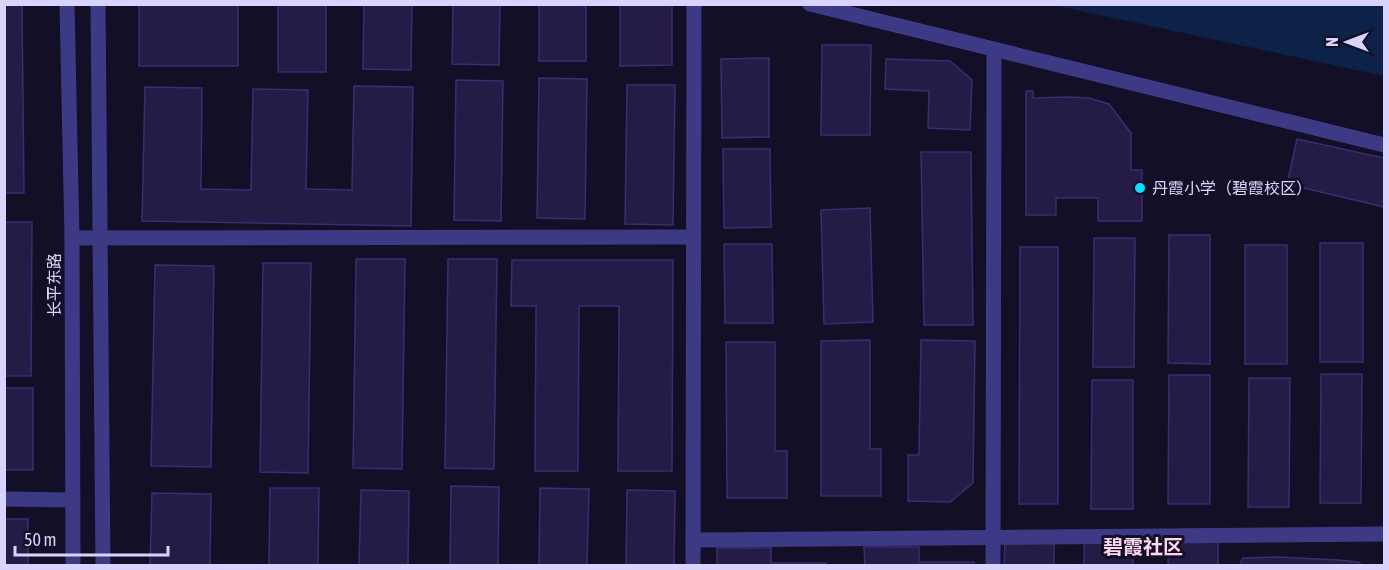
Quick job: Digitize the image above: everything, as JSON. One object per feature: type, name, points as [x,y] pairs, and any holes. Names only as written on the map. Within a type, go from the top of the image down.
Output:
[{"type":"street","name":"长平东路","points":[[68,4],[72,238],[73,566]]},
{"type":"street","points":[[98,4],[104,566]]},
{"type":"street","points":[[693,4],[693,566]]},
{"type":"street","points":[[810,4],[1384,145]]},
{"type":"street","points":[[993,566],[994,50]]},
{"type":"street","points":[[72,238],[694,237]]},
{"type":"street","points":[[4,499],[72,500]]},
{"type":"street","points":[[693,540],[1384,534]]},
{"type":"water","points":[[1053,5],[1384,5],[1384,76]]},
{"type":"building","points":[[4,4],[22,4],[24,193],[4,193]]},
{"type":"building","points":[[139,4],[238,4],[238,66],[139,66]]},
{"type":"building","points":[[278,4],[326,4],[326,72],[278,72]]},
{"type":"building","points":[[364,4],[412,4],[411,70],[363,69]]},
{"type":"building","points":[[453,4],[500,4],[499,65],[452,64]]},
{"type":"building","points":[[539,4],[586,4],[586,61],[539,61]]},
{"type":"building","points":[[620,4],[672,4],[672,65],[620,66]]},
{"type":"building","points":[[822,45],[871,45],[870,135],[821,135]]},
{"type":"building","points":[[769,58],[769,137],[722,138],[721,59]]},
{"type":"building","points":[[886,59],[950,61],[972,80],[970,130],[928,128],[929,91],[885,89]]},
{"type":"building","points":[[539,78],[587,79],[585,219],[537,218]]},
{"type":"building","points":[[456,80],[503,81],[501,221],[454,220]]},
{"type":"building","points":[[627,85],[675,85],[673,225],[625,224]]},
{"type":"building","points":[[354,86],[413,87],[411,226],[142,221],[145,87],[202,88],[201,189],[251,190],[253,89],[308,90],[306,189],[352,190]]},
{"type":"building","name":"丹霞小学（碧霞校区）","points":[[1026,91],[1033,91],[1033,98],[1089,98],[1109,104],[1131,133],[1131,170],[1142,170],[1142,221],[1098,221],[1098,198],[1056,198],[1056,215],[1026,215]]},
{"type":"building","points":[[1297,139],[1384,158],[1384,207],[1287,184]]},
{"type":"building","points":[[723,149],[770,149],[771,227],[724,228]]},
{"type":"building","points":[[921,152],[971,152],[973,325],[924,325]]},
{"type":"building","points":[[870,208],[873,322],[824,324],[821,210]]},
{"type":"building","points":[[4,222],[32,222],[31,376],[4,376]]},
{"type":"building","points":[[1169,235],[1210,235],[1210,364],[1168,363]]},
{"type":"building","points":[[1094,238],[1135,238],[1134,367],[1093,367]]},
{"type":"building","points":[[1320,243],[1363,243],[1363,362],[1320,362]]},
{"type":"building","points":[[724,244],[772,244],[773,323],[725,323]]},
{"type":"building","points":[[1245,245],[1287,245],[1287,364],[1245,364]]},
{"type":"building","points":[[1020,247],[1058,247],[1058,504],[1019,504]]},
{"type":"building","points":[[356,259],[405,259],[402,469],[353,468]]},
{"type":"building","points":[[448,259],[497,259],[494,469],[445,468]]},
{"type":"building","points":[[512,260],[673,260],[672,471],[618,471],[619,306],[579,306],[578,471],[535,471],[536,306],[511,306]]},
{"type":"building","points":[[263,263],[311,263],[308,473],[260,472]]},
{"type":"building","points":[[155,265],[214,266],[211,467],[151,466]]},
{"type":"building","points":[[870,340],[870,449],[881,449],[881,496],[821,496],[821,341]]},
{"type":"building","points":[[921,340],[975,341],[973,483],[950,502],[908,501],[908,455],[919,455]]},
{"type":"building","points":[[726,342],[775,342],[775,451],[787,451],[787,498],[727,498]]},
{"type":"building","points":[[1321,374],[1362,374],[1361,503],[1320,503]]},
{"type":"building","points":[[1169,375],[1210,375],[1210,504],[1168,504]]},
{"type":"building","points":[[1249,378],[1290,378],[1289,507],[1248,507]]},
{"type":"building","points":[[1092,380],[1133,380],[1133,509],[1091,509]]},
{"type":"building","points":[[4,388],[33,388],[33,470],[4,470]]},
{"type":"building","points":[[451,486],[499,487],[498,566],[450,566]]},
{"type":"building","points":[[270,488],[319,488],[318,566],[269,566]]},
{"type":"building","points":[[540,488],[589,489],[587,566],[539,566]]},
{"type":"building","points":[[361,490],[409,491],[408,566],[359,566]]},
{"type":"building","points":[[627,490],[675,491],[674,566],[626,566]]},
{"type":"building","points":[[152,493],[211,494],[210,566],[150,566]]},
{"type":"building","points":[[4,519],[28,519],[28,566],[4,566]]},
{"type":"building","points":[[1169,537],[1218,537],[1218,566],[1168,566]]},
{"type":"building","points":[[1084,538],[1134,538],[1133,566],[1084,566]]},
{"type":"building","points":[[1005,540],[1054,541],[1054,566],[1004,566]]},
{"type":"building","points":[[864,547],[919,547],[919,562],[974,562],[974,566],[865,566]]},
{"type":"building","points":[[717,548],[771,548],[771,563],[826,563],[826,566],[717,566]]},
{"type":"building","points":[[1279,557],[1358,562],[1363,566],[1239,566],[1243,558]]},
{"type":"place","name":"丹霞小学（碧霞校区）","points":[[1140,188]]},
{"type":"district","name":"碧霞社区","points":[[1143,546]]}]
